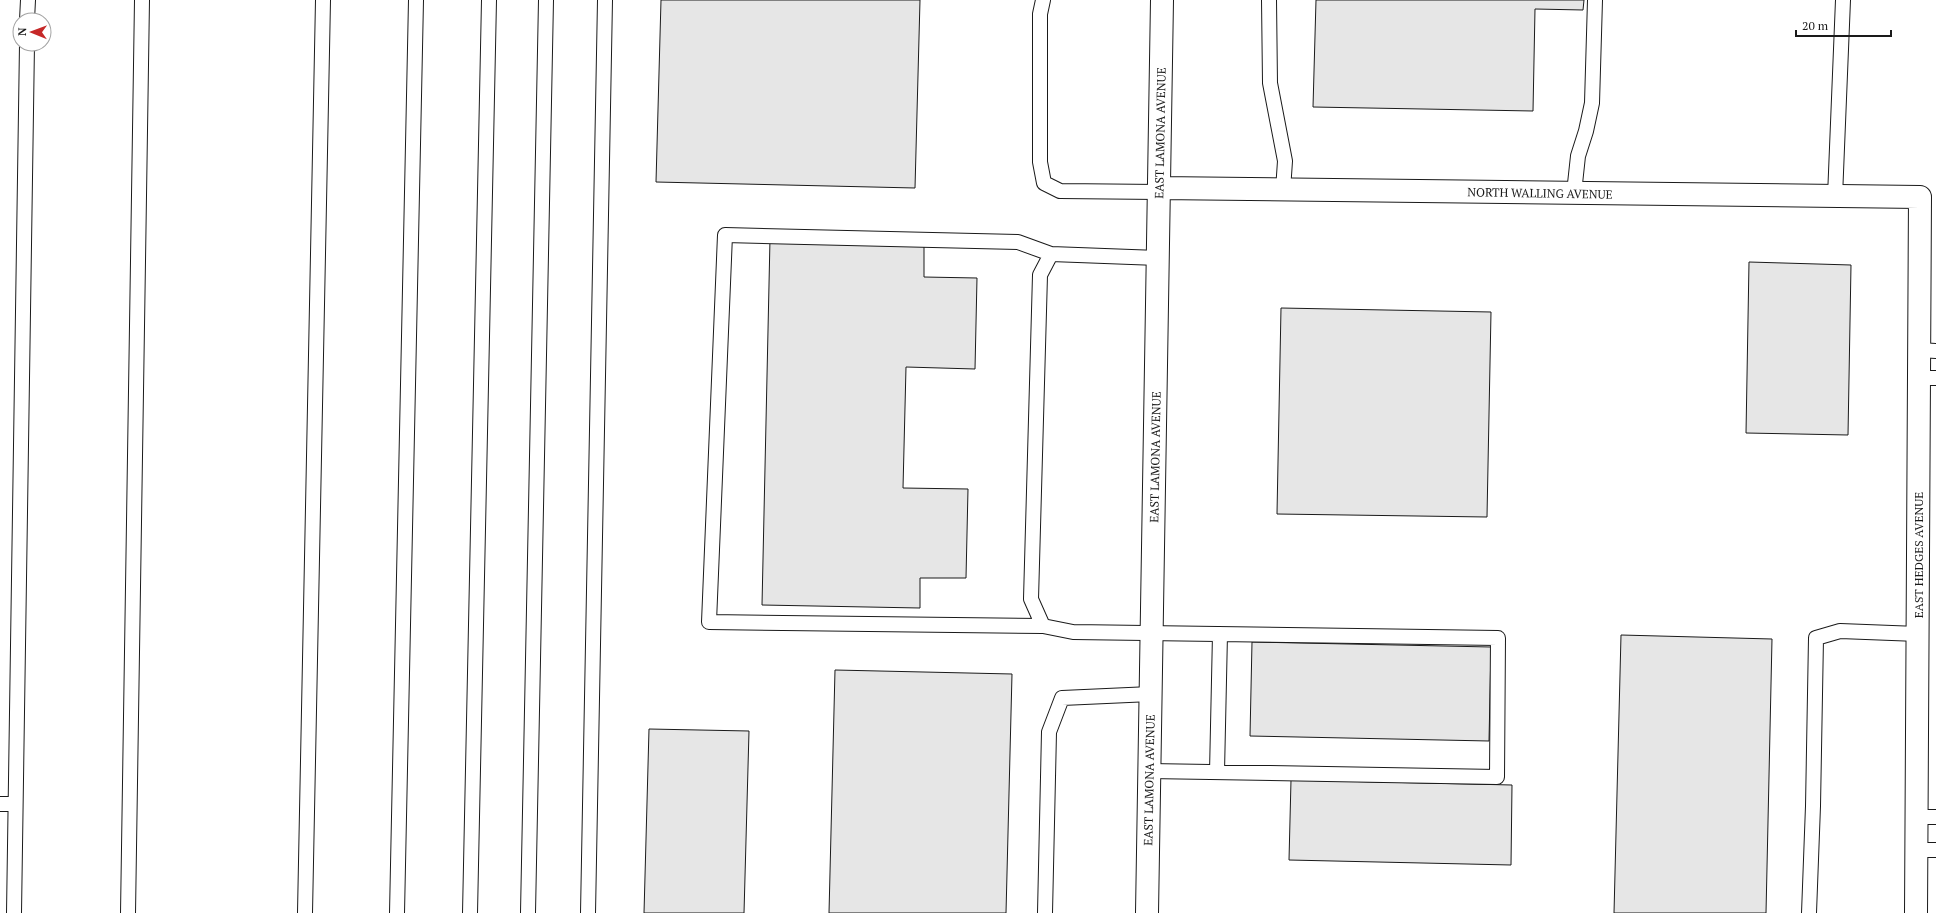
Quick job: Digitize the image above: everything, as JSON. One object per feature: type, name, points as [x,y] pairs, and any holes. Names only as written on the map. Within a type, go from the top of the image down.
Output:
[{"type":"street","name":"EAST LAMONA AVENUE","points":[[1147,913],[1162,0]]},
{"type":"street","name":"NORTH WALLING AVENUE","points":[[1159,190],[1574,193],[1920,198]]},
{"type":"street","name":"EAST HEDGES AVENUE","points":[[1916,913],[1926,850],[1927,817],[1918,634],[1928,378],[1920,198]]},
{"type":"lane","points":[[27,12],[28,0]]},
{"type":"lane","points":[[128,913],[142,0]]},
{"type":"lane","points":[[305,913],[323,0]]},
{"type":"lane","points":[[397,913],[416,0]]},
{"type":"lane","points":[[470,913],[489,0]]},
{"type":"lane","points":[[528,913],[546,0]]},
{"type":"lane","points":[[588,913],[605,0]]},
{"type":"lane","points":[[1043,0],[1040,14],[1040,162],[1044,183],[1060,191],[1159,190]]},
{"type":"lane","points":[[1269,0],[1270,83],[1285,161],[1283,190]]},
{"type":"lane","points":[[1574,193],[1578,156],[1586,131],[1592,103],[1595,0]]},
{"type":"lane","points":[[1835,197],[1843,0]]},
{"type":"lane","points":[[14,913],[27,52]]},
{"type":"lane","points":[[1149,771],[1497,777],[1498,638],[1073,632],[1043,626],[708,622],[725,235],[1018,242],[1051,254],[1158,258]]},
{"type":"lane","points":[[1043,626],[1032,599],[1034,481],[1040,275],[1051,254]]},
{"type":"lane","points":[[1809,913],[1813,806],[1816,638],[1840,631],[1918,634]]},
{"type":"lane","points":[[1217,772],[1220,634]]},
{"type":"lane","points":[[1045,913],[1049,732],[1062,698],[1151,694]]},
{"type":"lane","points":[[0,804],[15,804]]},
{"type":"building","points":[[661,0],[920,0],[915,188],[656,182]]},
{"type":"building","points":[[1316,0],[1584,0],[1583,10],[1535,9],[1533,111],[1313,107]]},
{"type":"building","points":[[770,239],[924,242],[924,277],[977,278],[975,369],[906,367],[903,488],[968,489],[966,578],[920,578],[920,608],[762,605]]},
{"type":"building","points":[[1749,262],[1851,265],[1848,435],[1746,433]]},
{"type":"building","points":[[1281,308],[1491,312],[1487,517],[1277,514]]},
{"type":"building","points":[[1621,635],[1772,639],[1766,913],[1614,913]]},
{"type":"building","points":[[1252,642],[1491,647],[1489,741],[1250,736]]},
{"type":"building","points":[[835,670],[1012,674],[1006,913],[829,913]]},
{"type":"building","points":[[649,729],[749,731],[744,913],[644,913]]},
{"type":"building","points":[[1291,780],[1512,785],[1511,865],[1289,860]]}]
